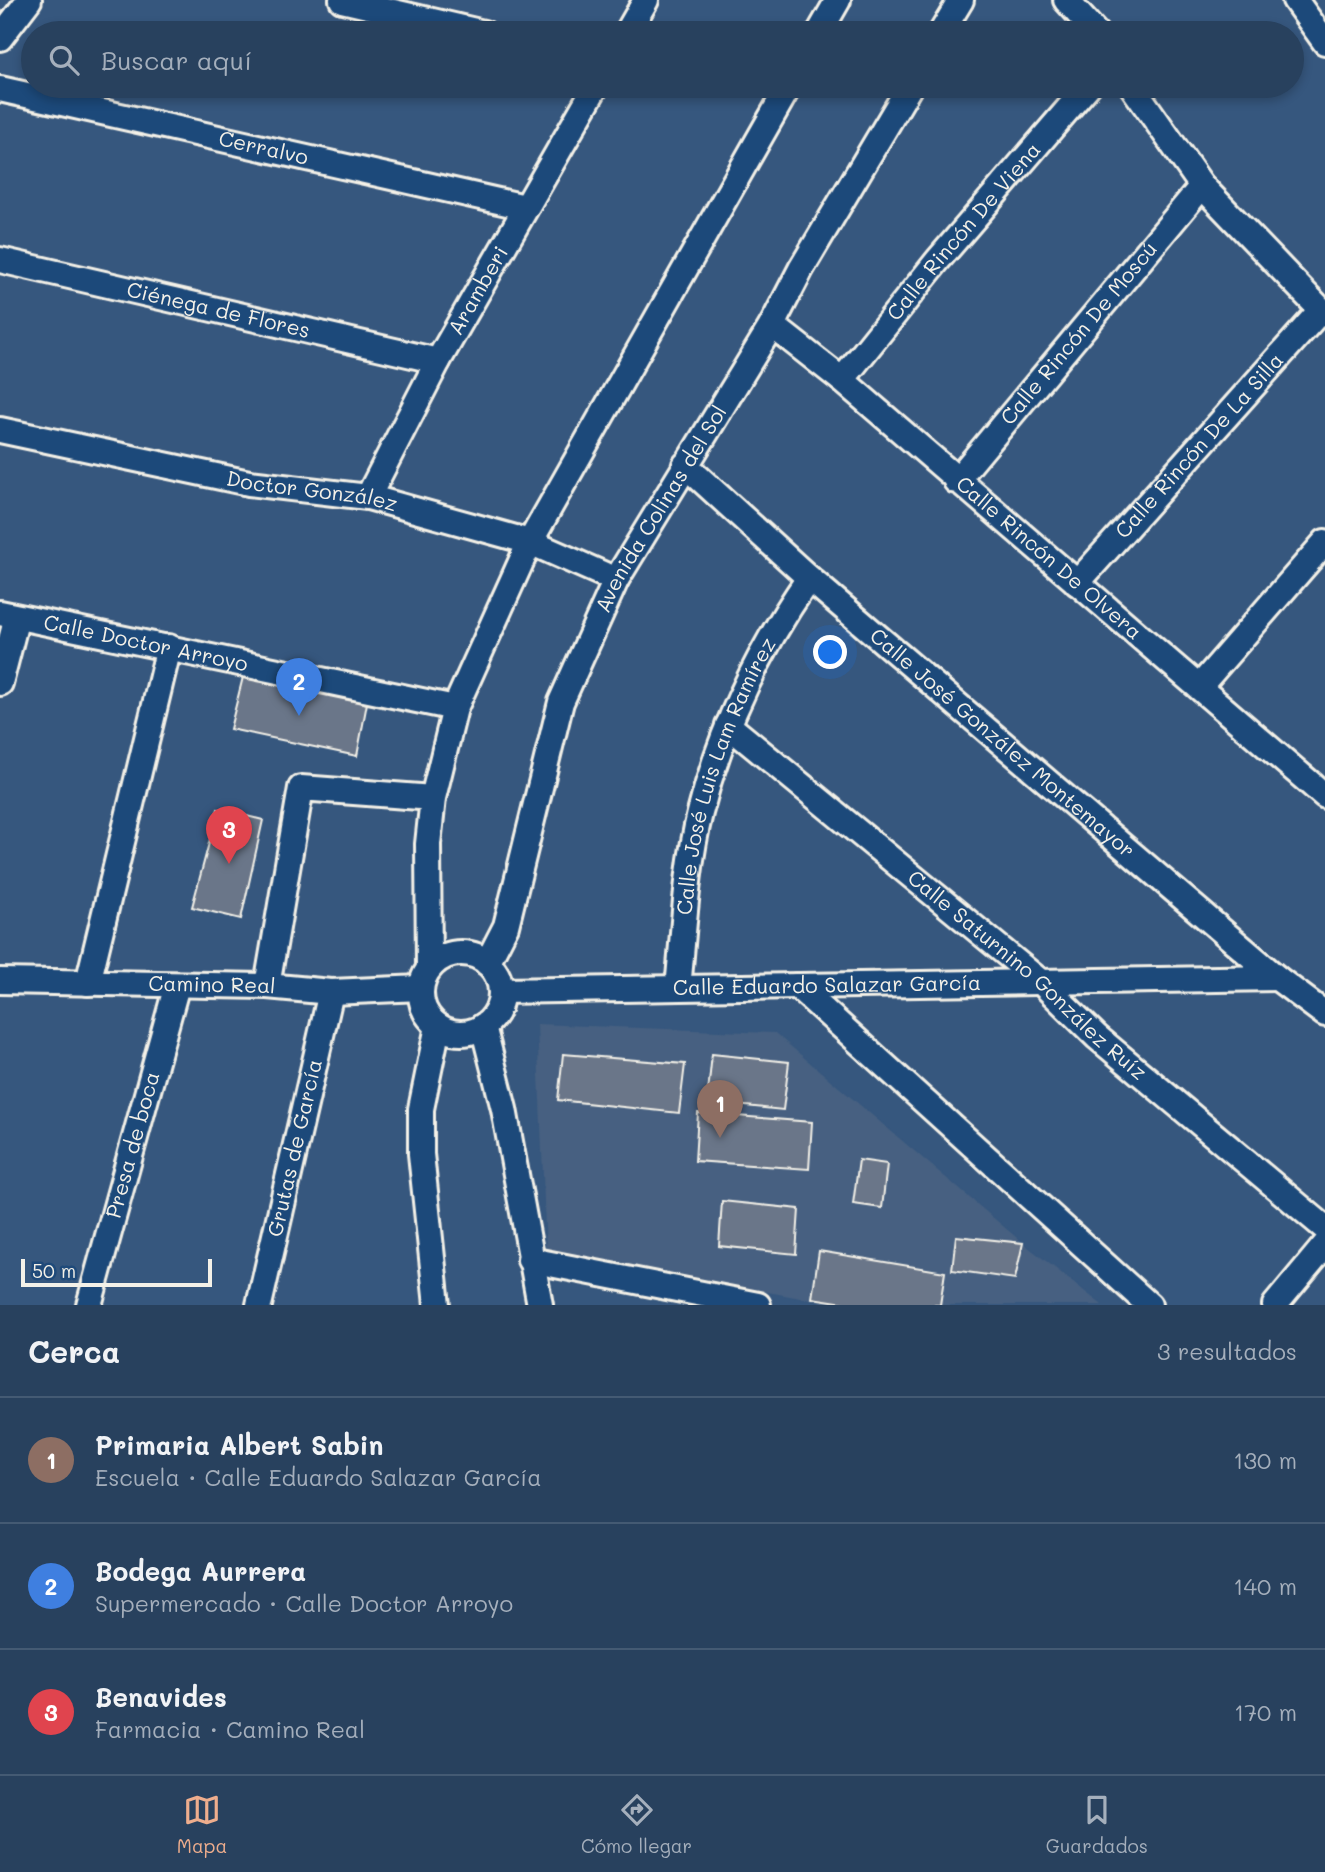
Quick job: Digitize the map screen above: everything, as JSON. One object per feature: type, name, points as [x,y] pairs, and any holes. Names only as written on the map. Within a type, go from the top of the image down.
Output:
[{"type":"street","points":[[0,38],[29,0]]},
{"type":"street","points":[[341,0],[432,21]]},
{"type":"street","points":[[634,21],[646,0]]},
{"type":"street","points":[[826,21],[838,0]]},
{"type":"street","points":[[948,21],[961,0]]},
{"type":"street","points":[[1294,0],[1325,42]]},
{"type":"street","points":[[1075,1],[1088,21]]},
{"type":"street","name":"Cerralvo","points":[[0,89],[21,94]]},
{"type":"street","name":"Cerralvo","points":[[40,98],[525,207]]},
{"type":"street","name":"Aramberi","points":[[368,497],[438,360],[589,98]]},
{"type":"street","points":[[425,978],[450,955],[464,953],[487,963],[499,980],[501,991],[497,1011],[483,1026],[463,1033],[438,1026],[425,1011],[425,978],[428,844],[433,798],[455,708],[530,542],[782,98]]},
{"type":"street","name":"Avenida Colinas del Sol","points":[[487,963],[506,926],[561,702],[616,580],[772,325],[801,269],[903,98]]},
{"type":"street","name":"Calle Rincón De Viena","points":[[842,380],[938,260],[1078,98]]},
{"type":"street","points":[[1140,98],[1202,186],[1323,312]]},
{"type":"street","name":"Calle Rincón De Moscú","points":[[956,481],[1202,186]]},
{"type":"street","name":"Ciénega de Flores","points":[[0,260],[438,360]]},
{"type":"street","name":"Calle Rincón De La Silla","points":[[1077,583],[1323,312]]},
{"type":"street","name":"Calle Rincón De Olvera","points":[[772,325],[842,380],[956,481],[1323,791]]},
{"type":"street","name":"Doctor González","points":[[0,430],[249,483],[368,497],[530,542],[616,580]]},
{"type":"street","name":"Calle José González Montemayor","points":[[685,465],[809,578],[1277,978],[1325,1014]]},
{"type":"street","points":[[1200,686],[1325,542]]},
{"type":"street","name":"Calle José Luis Lam Ramírez","points":[[678,988],[700,814],[727,725],[779,622],[809,578]]},
{"type":"street","points":[[0,683],[8,615]]},
{"type":"street","name":"Calle Doctor Arroyo","points":[[8,615],[455,708]]},
{"type":"street","points":[[88,982],[169,647]]},
{"type":"street","name":"Calle Saturnino González Ruíz","points":[[727,725],[1042,983],[1097,1037],[1325,1228]]},
{"type":"street","points":[[267,986],[301,788],[433,798]]},
{"type":"street","name":"Camino Real","points":[[1,984],[88,982],[267,986],[331,992],[425,978]]},
{"type":"street","name":"Calle Eduardo Salazar García","points":[[501,991],[1277,978]]},
{"type":"street","name":"Presa de boca","points":[[89,1305],[177,985]]},
{"type":"street","points":[[797,986],[1149,1305]]},
{"type":"street","name":"Grutas de García","points":[[259,1305],[331,992]]},
{"type":"street","points":[[437,1305],[421,1154],[421,1109],[438,1026]]},
{"type":"street","points":[[483,1026],[504,1109],[540,1305]]},
{"type":"street","points":[[1275,1305],[1325,1245]]},
{"type":"street","points":[[530,1260],[696,1300],[758,1305]]},
{"type":"shaded area","points":[[537,1024],[775,1033],[1023,1243],[1102,1305],[839,1305],[546,1252]]},
{"type":"building","points":[[243,677],[367,703],[357,756],[230,729]]},
{"type":"building","points":[[218,809],[263,820],[241,919],[192,907]]},
{"type":"building","points":[[563,1054],[685,1064],[679,1113],[558,1100]]},
{"type":"building","points":[[712,1054],[789,1062],[783,1110],[707,1102]]},
{"type":"building","points":[[698,1113],[812,1122],[809,1169],[695,1161]]},
{"type":"building","points":[[859,1160],[887,1164],[882,1208],[853,1204]]},
{"type":"building","points":[[722,1201],[799,1209],[796,1254],[719,1246]]},
{"type":"building","points":[[956,1236],[1023,1243],[1015,1279],[952,1270]]},
{"type":"building","points":[[819,1251],[945,1272],[940,1305],[857,1305],[812,1298]]},
{"type":"place","name":"Bodega Aurrera","points":[[299,716]]},
{"type":"place","name":"Benavides","points":[[229,864]]},
{"type":"place","name":"Primaria Albert Sabin","points":[[720,1138]]}]
